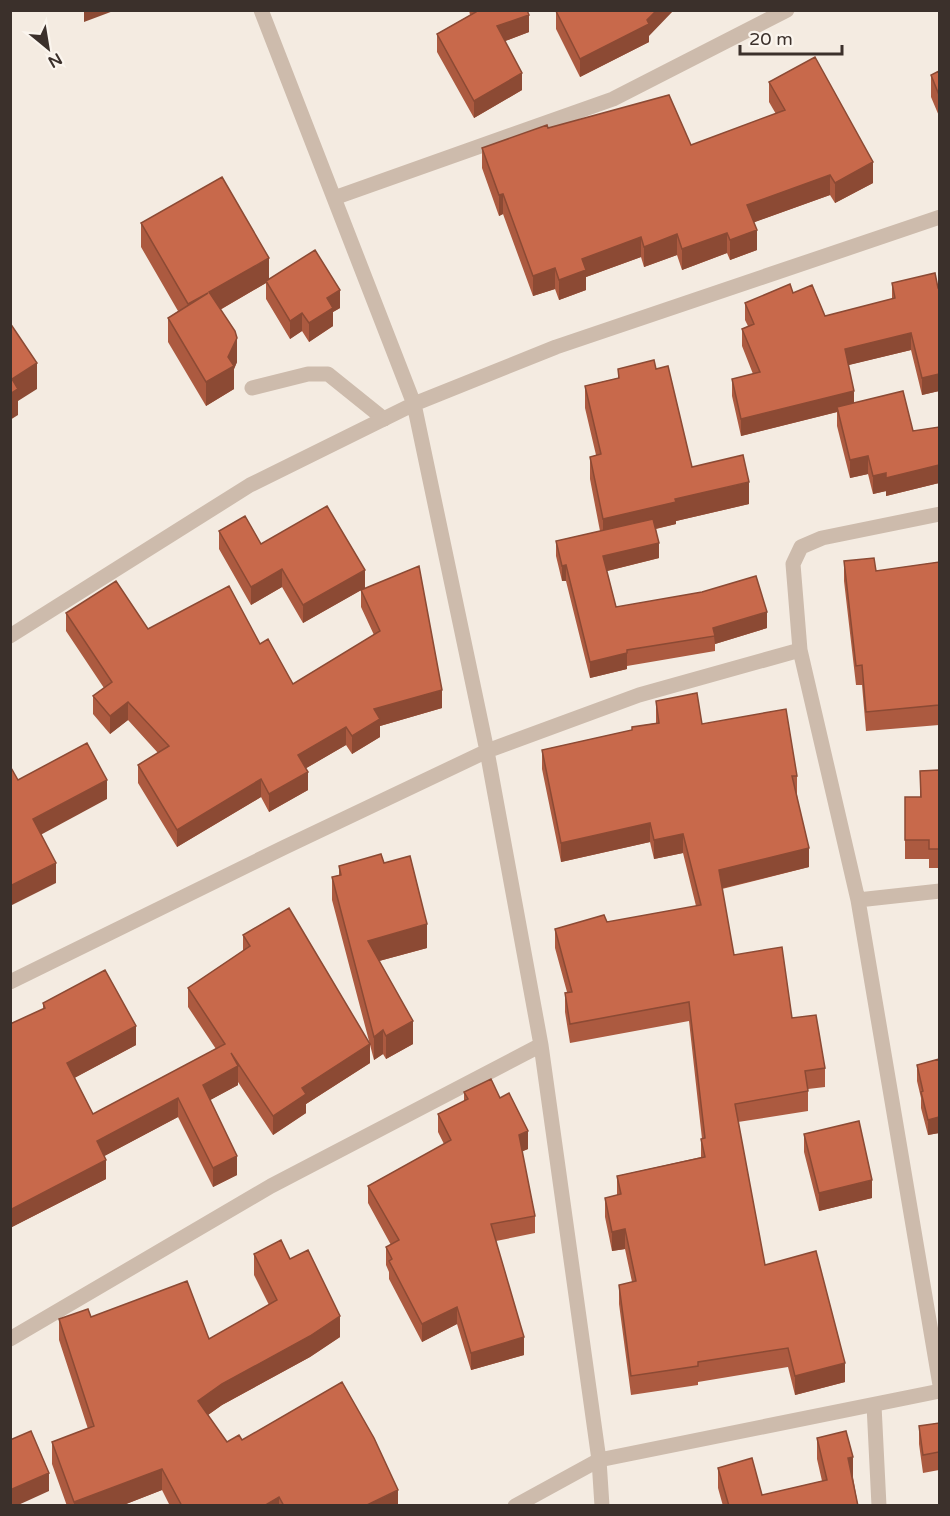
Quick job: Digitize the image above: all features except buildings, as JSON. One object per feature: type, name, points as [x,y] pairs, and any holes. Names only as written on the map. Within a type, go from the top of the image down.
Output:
[{"type":"street","points":[[334,198],[613,99],[787,10]]},
{"type":"street","points":[[263,11],[414,404],[487,751],[541,1045],[599,1460],[602,1506]]},
{"type":"street","points":[[10,636],[250,485],[414,404],[556,347],[939,217]]},
{"type":"street","points":[[252,388],[308,374],[328,374],[384,419]]},
{"type":"street","points":[[939,514],[822,538],[801,547],[793,564],[800,650],[858,900],[939,1385]]},
{"type":"street","points":[[10,982],[487,751],[639,695],[800,650]]},
{"type":"street","points":[[858,900],[939,891]]},
{"type":"street","points":[[10,1339],[271,1186],[541,1045]]},
{"type":"street","points":[[515,1506],[599,1460],[939,1391]]},
{"type":"street","points":[[874,1405],[879,1506]]}]
